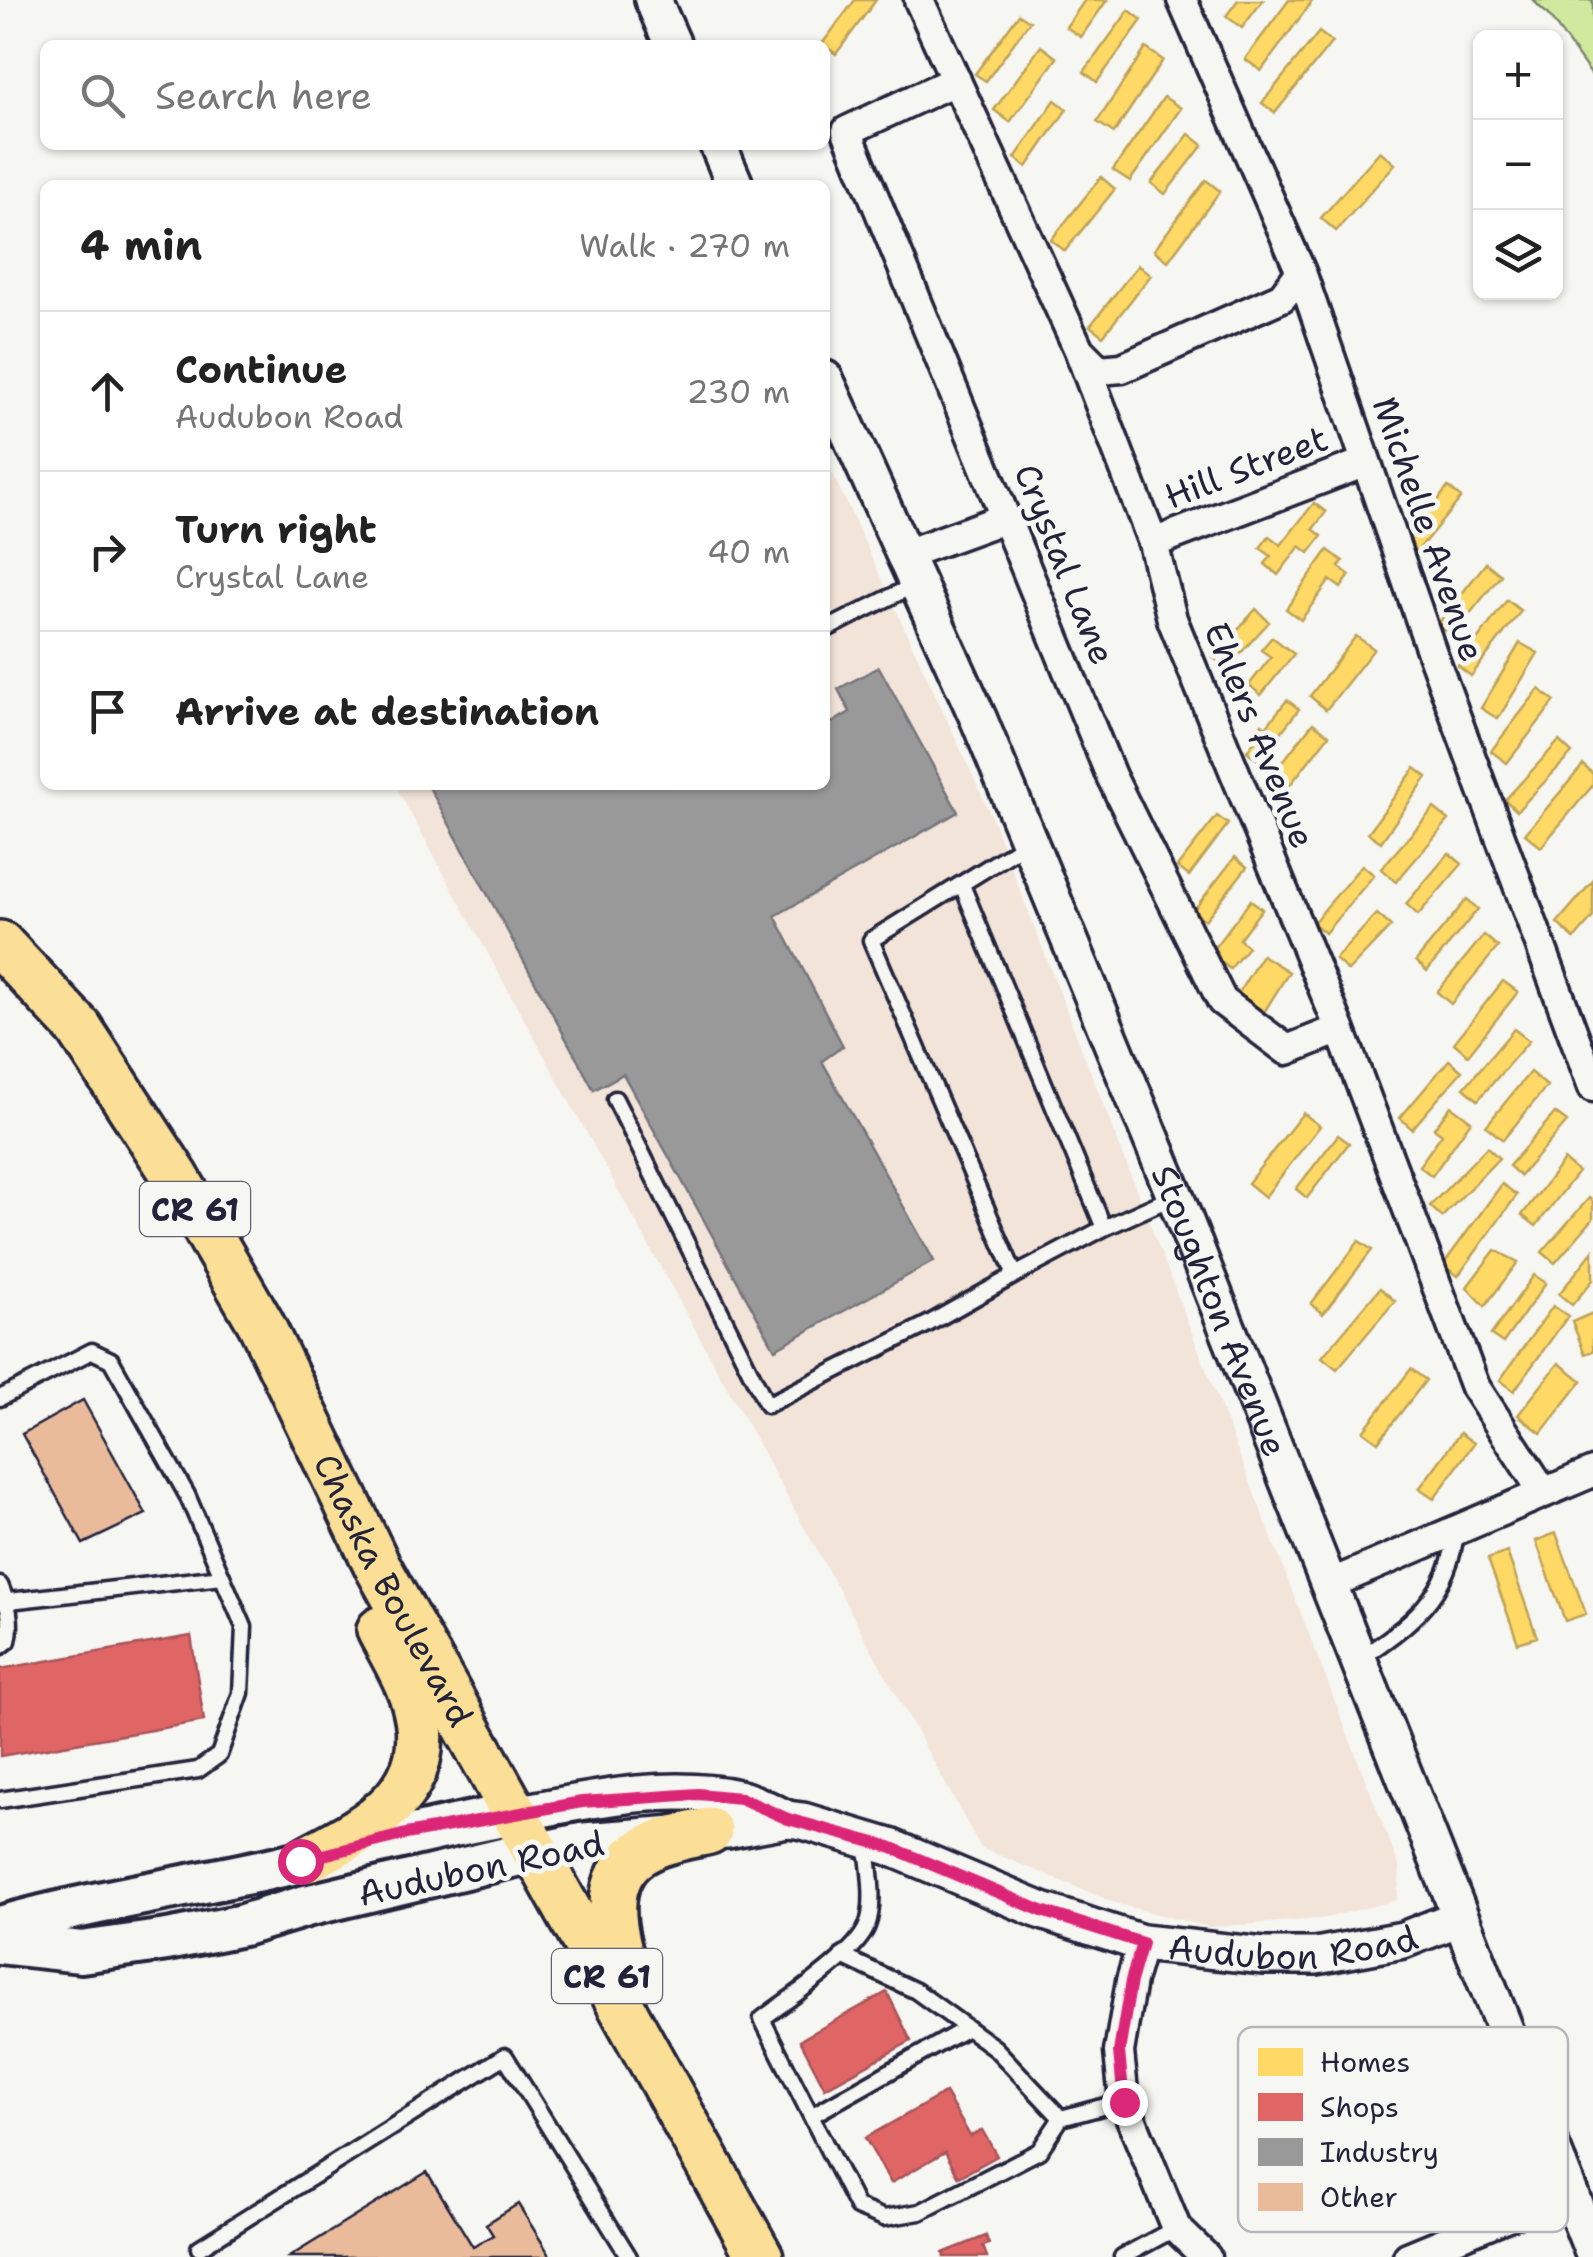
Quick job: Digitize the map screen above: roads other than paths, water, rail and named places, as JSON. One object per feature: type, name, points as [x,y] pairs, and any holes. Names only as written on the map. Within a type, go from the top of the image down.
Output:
[{"type":"main road","name":"Chaska Boulevard","points":[[0,944],[79,1028],[176,1177],[261,1324],[378,1568],[760,2257]]},
{"type":"main road","points":[[307,1859],[367,1828],[387,1811],[403,1793],[413,1773],[418,1748],[414,1698],[375,1620],[346,1502]]},
{"type":"main road","name":"Audubon Road","points":[[0,1927],[406,1834],[526,1832]]},
{"type":"main road","name":"Audubon Road","points":[[0,1944],[80,1952],[243,1925],[526,1832]]},
{"type":"main road","points":[[675,2102],[656,2042],[614,1942],[611,1911],[626,1864],[642,1851],[709,1832]]},
{"type":"street","points":[[654,0],[671,40]]},
{"type":"street","name":"Ehlers Avenue","points":[[920,0],[1079,350],[1153,544],[1172,619],[1340,1028],[1475,1387],[1544,1493]]},
{"type":"street","name":"Michelle Avenue","points":[[1182,0],[1301,272],[1432,654],[1593,1087]]},
{"type":"street","name":"Crystal Lane","points":[[956,80],[847,131],[1110,776],[1222,1001],[1287,1050],[1340,1028]]},
{"type":"street","points":[[720,150],[734,180]]},
{"type":"street","points":[[1079,350],[1099,370],[1122,368],[1282,297],[1301,272]]},
{"type":"street","name":"Stoughton Avenue","points":[[830,395],[912,568],[1030,842],[1330,1584],[1503,2027]]},
{"type":"street","name":"Hill Street","points":[[1153,544],[1366,462]]},
{"type":"street","points":[[912,568],[1005,518]]},
{"type":"street","points":[[1330,1584],[1593,1472]]},
{"type":"street","name":"Audubon Road","points":[[526,1832],[644,1795],[740,1798],[788,1819],[866,1840],[951,1871],[1042,1911],[1142,1943],[1264,1956],[1316,1956],[1403,1940],[1459,1918]]},
{"type":"street","name":"Audubon Road","points":[[526,1832],[584,1841],[709,1832],[788,1819]]},
{"type":"street","points":[[1142,1943],[1119,2052],[1124,2102],[1176,2228],[1206,2257]]},
{"type":"street","name":"Stoughton Avenue","points":[[1568,2191],[1593,2252]]},
{"type":"street","points":[[1408,2257],[1469,2232]]},
{"type":"lane","points":[[830,626],[912,568]]},
{"type":"lane","points":[[1015,1275],[871,940],[1030,842]]},
{"type":"lane","points":[[962,886],[1104,1228]]},
{"type":"lane","points":[[615,1099],[767,1406],[1104,1228],[1175,1196]]},
{"type":"lane","points":[[0,1398],[92,1351],[111,1360],[187,1495],[244,1628],[242,1694],[219,1755],[198,1770],[0,1800]]},
{"type":"lane","points":[[1359,1660],[1396,1635],[1434,1597],[1454,1559],[1456,1530]]},
{"type":"lane","points":[[4,1601],[222,1578]]},
{"type":"lane","points":[[0,1585],[11,1628],[8,1642],[0,1646]]},
{"type":"lane","points":[[866,1840],[871,1876],[868,1926],[842,1956],[762,2019],[858,2207],[884,2218],[920,2212],[1039,2151],[1061,2118],[1124,2102]]},
{"type":"lane","points":[[842,1956],[916,1991],[995,2048],[1061,2118]]},
{"type":"lane","points":[[812,2116],[967,2028]]},
{"type":"lane","points":[[198,2248],[504,2056],[630,2257]]},
{"type":"lane","points":[[1122,2257],[1176,2228]]}]
